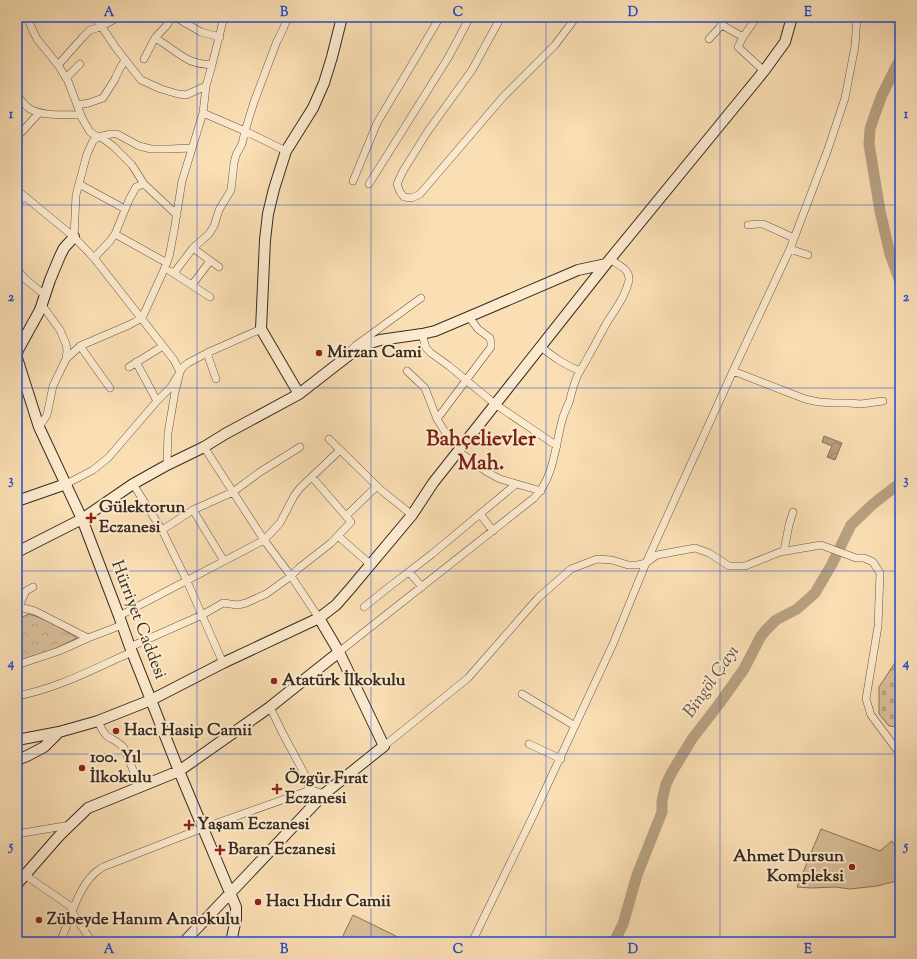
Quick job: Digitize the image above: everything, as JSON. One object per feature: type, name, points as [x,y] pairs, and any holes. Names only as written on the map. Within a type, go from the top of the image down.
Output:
[{"type":"street","points":[[28,17],[37,38],[66,78],[81,115],[90,132],[113,146],[132,164],[144,184],[177,215]]},
{"type":"street","points":[[95,17],[116,48],[142,80],[161,89],[186,95],[206,86]]},
{"type":"street","points":[[58,65],[90,30],[101,27],[118,17]]},
{"type":"street","points":[[144,59],[155,38],[174,17],[202,32],[220,37]]},
{"type":"street","points":[[39,427],[46,415],[52,386],[66,359],[80,346],[142,318],[166,266],[174,231],[182,181],[203,113],[206,86],[224,17]]},
{"type":"street","points":[[174,273],[193,248],[209,234],[214,226],[219,210],[232,190],[236,155],[242,144],[254,102],[274,48],[288,17]]},
{"type":"street","points":[[299,394],[260,329],[268,214],[286,151],[313,108],[324,83],[342,17]]},
{"type":"street","points":[[353,181],[377,123],[440,17]]},
{"type":"street","points":[[369,184],[444,65],[470,17]]},
{"type":"street","points":[[501,17],[472,70],[428,131],[403,171],[397,184],[404,197],[412,198],[420,194],[503,97],[554,45],[576,17]]},
{"type":"street","points":[[709,39],[722,25],[724,17]]},
{"type":"street","points":[[757,17],[738,47],[764,71]]},
{"type":"street","points":[[17,740],[59,732],[98,721],[151,700],[222,663],[318,618],[336,605],[412,515],[433,483],[495,404],[608,262],[764,71],[785,42],[792,17]]},
{"type":"street","points":[[472,942],[561,759],[613,644],[646,563],[733,370],[790,249],[828,149],[845,98],[855,46],[857,17]]},
{"type":"street","points":[[722,25],[743,37]]},
{"type":"street","points":[[155,38],[188,60],[201,64],[212,65]]},
{"type":"street","points":[[77,105],[103,98],[125,60]]},
{"type":"street","points":[[66,78],[80,64]]},
{"type":"street","points":[[17,95],[30,109],[39,113],[81,115]]},
{"type":"street","points":[[17,137],[39,113]]},
{"type":"street","points":[[203,113],[286,151]]},
{"type":"street","points":[[17,354],[37,317],[60,256],[64,248],[74,237],[76,196],[87,154],[93,141],[98,137],[118,134],[139,146],[151,149],[192,148]]},
{"type":"street","points":[[79,184],[125,209]]},
{"type":"street","points":[[94,258],[115,234],[136,187],[144,184]]},
{"type":"street","points":[[17,190],[74,237],[94,258],[174,360],[180,372],[168,433],[167,465]]},
{"type":"street","points":[[17,203],[25,197]]},
{"type":"street","points":[[748,225],[763,224],[794,238]]},
{"type":"street","points":[[115,234],[166,266],[210,298]]},
{"type":"street","points":[[193,248],[219,267]]},
{"type":"street","points":[[790,249],[808,255]]},
{"type":"street","points":[[192,285],[210,261]]},
{"type":"street","points":[[17,552],[82,519],[133,484],[204,447],[299,394],[347,357],[367,344],[374,341],[422,334],[435,330],[578,270],[608,262],[626,269],[629,274],[629,280],[620,302],[596,340],[575,381],[563,416],[557,446],[548,477],[541,491],[534,498],[270,707],[179,771],[88,808],[59,836],[17,884]]},
{"type":"street","points":[[17,269],[25,279],[45,295]]},
{"type":"street","points":[[347,357],[355,346],[421,298]]},
{"type":"street","points":[[42,305],[60,330],[66,344],[66,359]]},
{"type":"street","points":[[437,419],[490,349],[490,338],[478,329],[469,317]]},
{"type":"street","points":[[17,501],[66,484],[93,470],[108,458],[171,387],[180,372],[188,363],[260,329]]},
{"type":"street","points":[[422,334],[426,348],[431,353],[495,404],[557,446]]},
{"type":"street","points":[[80,346],[110,388]]},
{"type":"street","points":[[129,367],[163,346]]},
{"type":"street","points":[[541,347],[564,364],[580,371]]},
{"type":"street","points":[[207,353],[216,379]]},
{"type":"street","name":"Hürriyet Caddesi","points":[[17,358],[21,388],[82,519],[179,771],[236,907],[236,920],[231,942]]},
{"type":"street","points":[[136,362],[157,401]]},
{"type":"street","points":[[733,370],[806,399],[819,402],[861,404],[883,401]]},
{"type":"street","points":[[406,371],[425,388],[437,419],[447,435],[460,449],[487,472],[500,479],[541,491]]},
{"type":"street","points":[[329,439],[377,486],[412,515]]},
{"type":"street","points":[[204,447],[264,540],[291,576],[339,652],[384,746]]},
{"type":"street","points":[[162,530],[193,510],[233,492],[260,472],[300,447]]},
{"type":"street","points":[[17,665],[59,651],[88,638],[121,621],[187,581],[264,540],[280,523],[294,496],[300,488],[340,450]]},
{"type":"street","points":[[17,696],[57,685],[202,615],[223,603],[238,605],[253,600],[266,594],[291,576],[331,543],[351,522],[312,477]]},
{"type":"street","points":[[133,484],[162,530],[187,581],[222,663]]},
{"type":"street","points":[[364,607],[432,554],[516,484]]},
{"type":"street","points":[[346,516],[377,486]]},
{"type":"street","points":[[193,510],[224,561]]},
{"type":"street","points":[[784,551],[793,512]]},
{"type":"street","points":[[480,514],[493,530]]},
{"type":"street","points":[[338,536],[371,565]]},
{"type":"street","points":[[184,942],[324,794],[468,678],[538,598],[571,569],[597,559],[612,560],[628,565],[638,565],[646,563],[657,555],[695,548],[709,553],[729,566],[745,566],[780,552],[821,545],[856,558],[864,558],[873,562],[880,573],[878,626],[866,699],[871,715],[900,754]]},
{"type":"street","points":[[408,572],[422,587]]},
{"type":"street","points":[[33,587],[26,591],[18,608],[35,610],[88,638]]},
{"type":"street","points":[[522,694],[575,726]]},
{"type":"street","points":[[270,707],[304,773],[310,790]]},
{"type":"street","points":[[98,721],[101,728],[107,735],[121,744],[124,748],[140,787]]},
{"type":"street","points":[[17,760],[44,747],[59,732]]},
{"type":"street","points":[[530,744],[561,759]]},
{"type":"street","points":[[60,942],[80,891],[99,869],[203,828],[310,790],[324,794]]},
{"type":"street","points":[[17,834],[71,825]]},
{"type":"street","points":[[25,875],[70,906],[72,912],[92,942]]},
{"type":"green space","points":[[28,614],[59,627],[77,638],[47,653],[17,662],[17,623],[21,618]]},
{"type":"green space","points":[[900,655],[900,726],[898,727],[889,726],[879,714],[879,687]]},
{"type":"green space","name":"Ahmet Dursun Kompleksi","points":[[821,829],[880,851],[892,841],[900,853],[900,882],[897,881],[877,886],[850,889],[835,887],[797,887]]},
{"type":"green space","points":[[353,915],[408,942],[340,942]]},
{"type":"water","points":[[824,436],[842,443],[835,460],[827,457],[832,446],[822,442]]},
{"type":"waterway","name":"Bingöl Çayı","points":[[900,59],[882,95],[875,114],[870,129],[869,144],[880,211],[890,254],[900,282]]},
{"type":"waterway","name":"Bingöl Çayı","points":[[614,942],[623,924],[637,875],[662,812],[662,801],[666,784],[692,739],[744,669],[761,636],[766,630],[776,620],[797,609],[815,593],[832,564],[851,525],[873,504],[900,483]]},
{"type":"place","name":"Mirzan Cami","points":[[319,353]]},
{"type":"place","name":"Gülektorun Eczanesi","points":[[91,518]]},
{"type":"place","name":"Atatürk İlkokulu","points":[[274,681]]},
{"type":"place","name":"Hacı Hasip Camii","points":[[116,731]]},
{"type":"place","name":"100. Yıl İlkokulu","points":[[82,768]]},
{"type":"place","name":"Özgür Fırat Eczanesi","points":[[277,789]]},
{"type":"place","name":"Yaşam Eczanesi","points":[[189,825]]},
{"type":"place","name":"Baran Eczanesi","points":[[220,850]]},
{"type":"place","name":"Ahmet Dursun Kompleksi","points":[[852,867]]},
{"type":"place","name":"Hacı Hıdır Camii","points":[[258,902]]},
{"type":"place","name":"Zübeyde Hanım Anaokulu","points":[[39,920]]},
{"type":"district","name":"Bahçelievler Mah.","points":[[481,452]]}]
